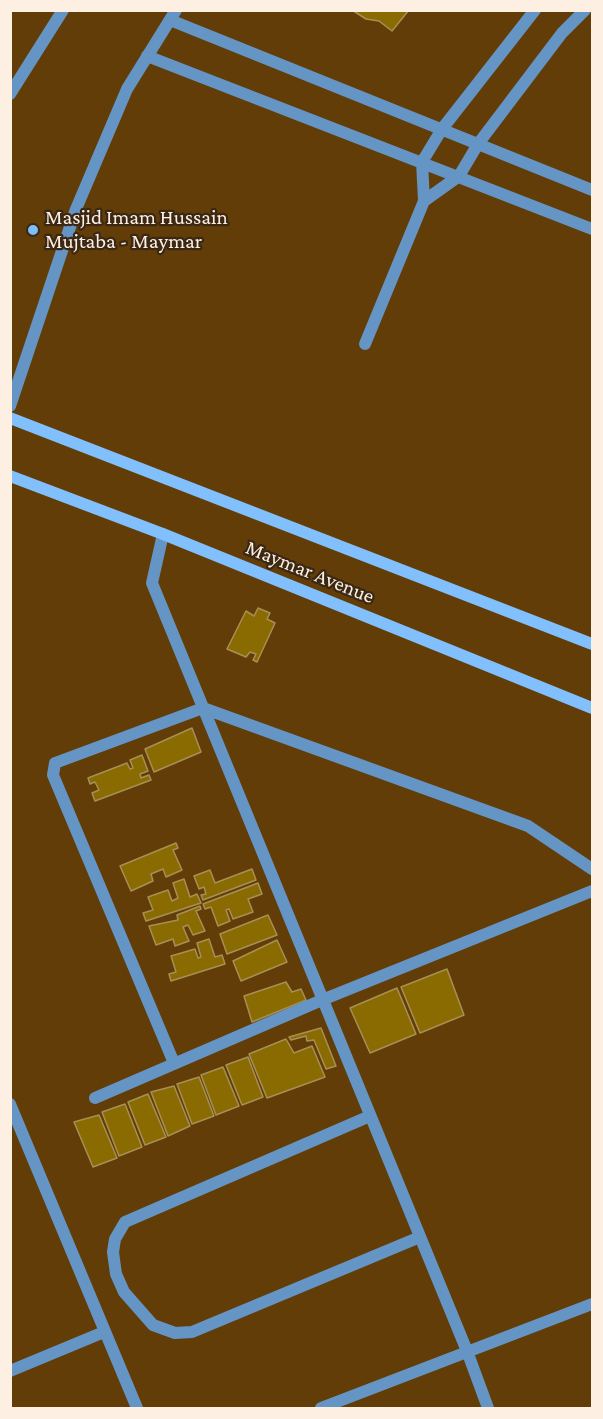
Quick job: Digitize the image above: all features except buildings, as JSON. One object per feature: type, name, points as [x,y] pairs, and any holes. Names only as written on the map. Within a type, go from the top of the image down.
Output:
[{"type":"main road","name":"Maymar Avenue","points":[[10,418],[592,644]]},
{"type":"main road","name":"Maymar Avenue","points":[[10,476],[163,534],[592,708]]},
{"type":"street","points":[[10,94],[63,10]]},
{"type":"street","points":[[365,344],[424,201],[422,162],[442,129],[535,10]]},
{"type":"street","points":[[424,201],[459,176],[478,144],[562,33],[585,10]]},
{"type":"street","points":[[10,406],[76,208],[127,89],[173,15],[592,190]]},
{"type":"street","points":[[147,56],[592,229]]},
{"type":"street","points":[[163,534],[152,583],[467,1351],[488,1408]]},
{"type":"street","points":[[174,1063],[53,775],[55,763],[203,708],[528,826],[592,869]]},
{"type":"street","points":[[95,1098],[322,1000],[592,891]]},
{"type":"street","points":[[10,1104],[137,1408]]},
{"type":"street","points":[[370,1116],[125,1222],[115,1239],[113,1252],[116,1274],[124,1292],[153,1325],[174,1333],[192,1332],[420,1237]]},
{"type":"street","points":[[321,1408],[592,1304]]},
{"type":"street","points":[[10,1371],[104,1332]]},
{"type":"place","name":"Masjid Imam Hussain Mujtaba - Maymar","points":[[33,230]]}]
